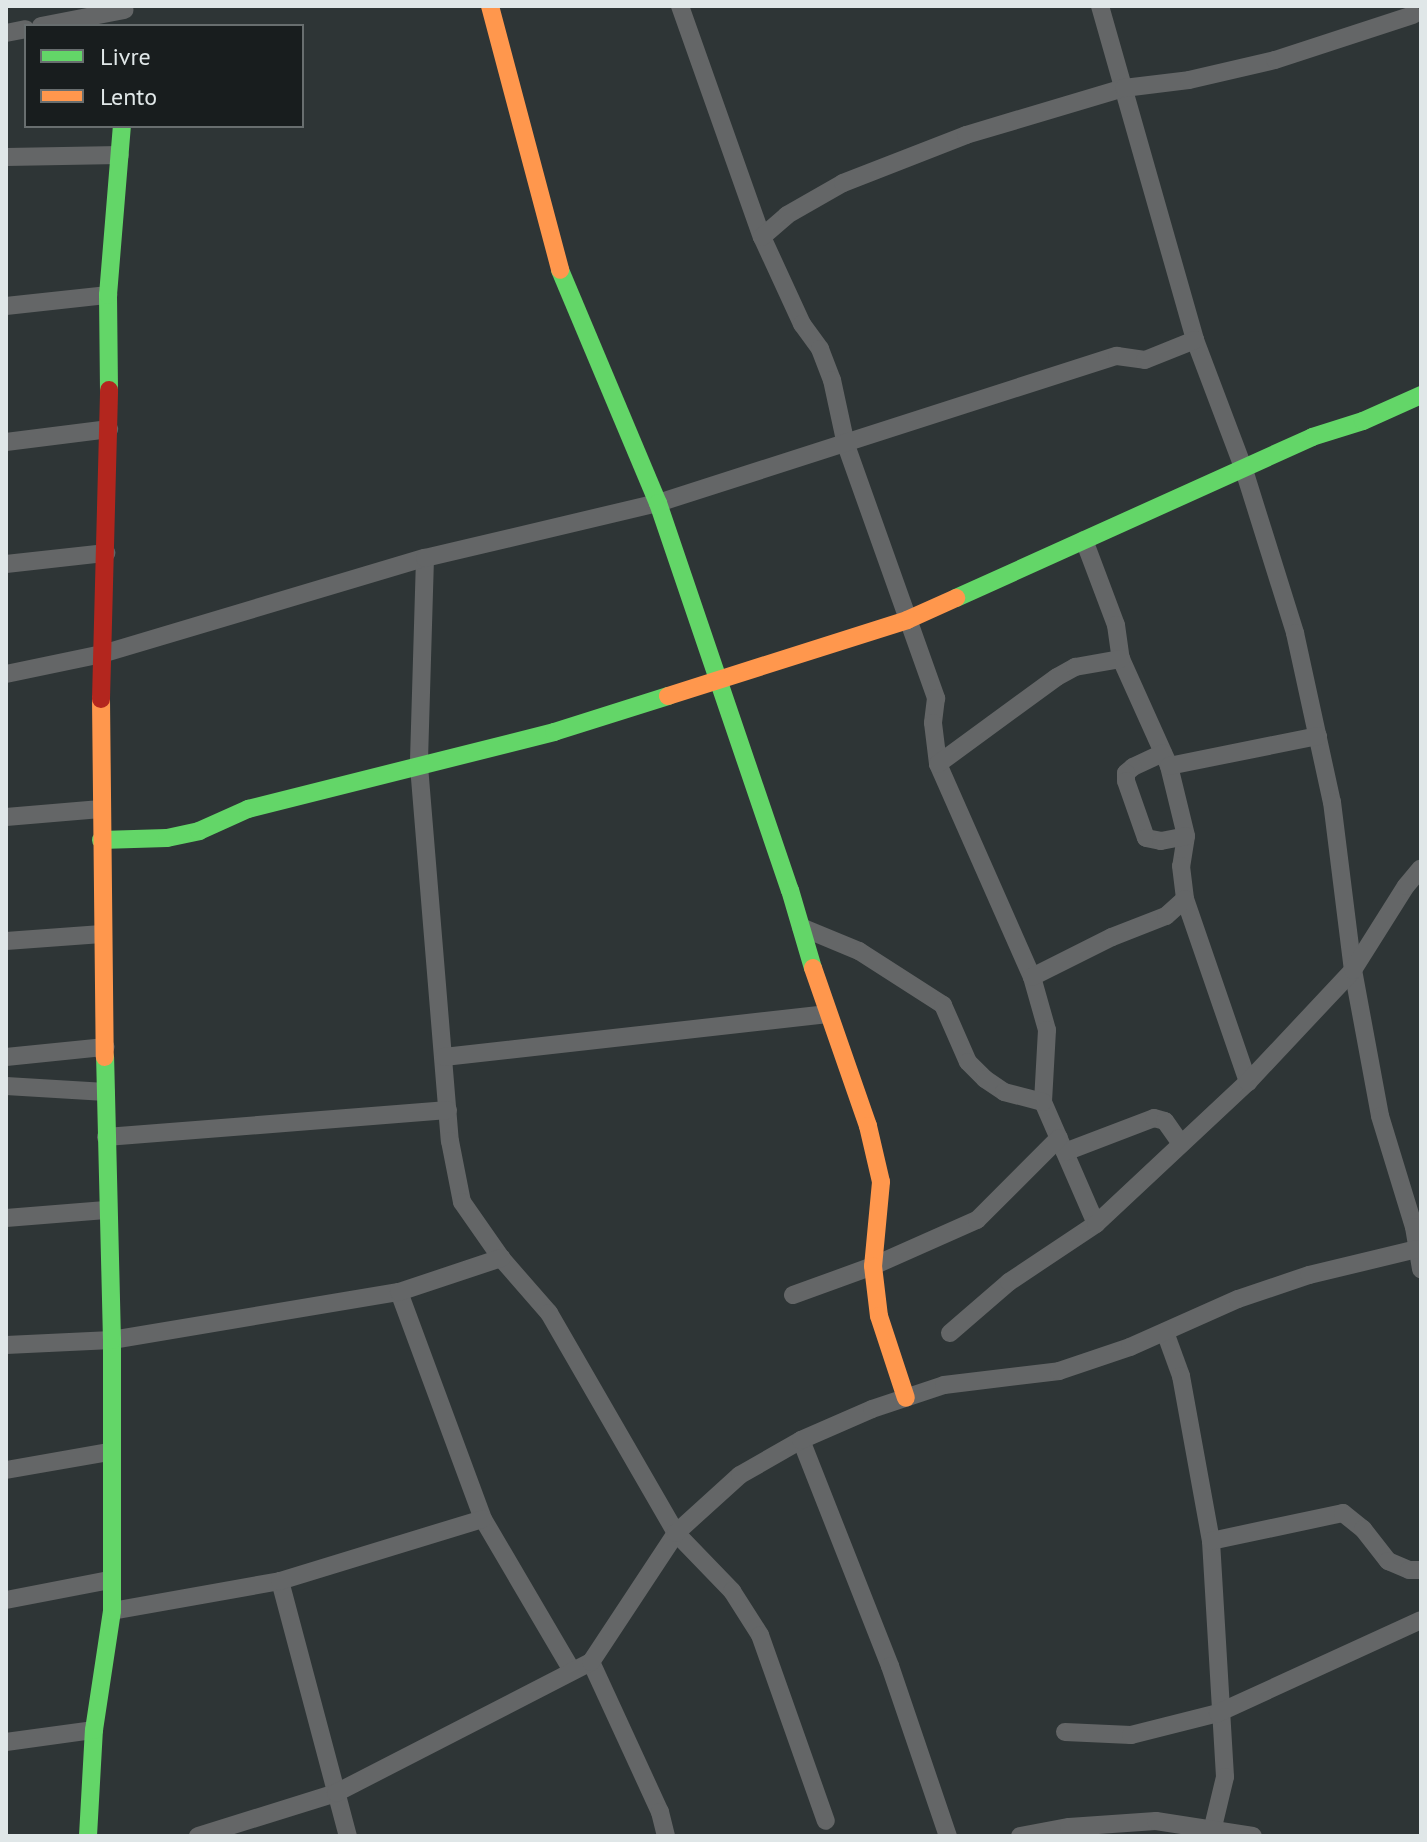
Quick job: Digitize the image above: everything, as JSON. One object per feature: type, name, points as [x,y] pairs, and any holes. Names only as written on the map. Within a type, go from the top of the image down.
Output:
[{"type":"street","points":[[490,6],[556,261],[658,503],[801,927],[826,1014],[868,1126],[881,1182],[873,1266],[879,1316],[906,1398]]},
{"type":"street","points":[[680,6],[762,237],[802,324],[820,349],[832,380],[846,445],[936,698],[933,723],[938,764],[1032,977],[1047,1030],[1043,1102],[1096,1224]]},
{"type":"street","points":[[1100,6],[1195,340],[1244,470],[1295,633],[1332,802],[1353,970],[1380,1116],[1408,1205],[1421,1269]]},
{"type":"street","points":[[55,24],[124,14]]},
{"type":"street","points":[[762,237],[787,215],[843,183],[966,135],[1124,88],[1189,80],[1275,60],[1413,15]]},
{"type":"street","points":[[88,1836],[94,1730],[112,1611],[109,1452],[112,1340],[106,1210],[101,840],[102,654],[109,429],[108,295],[122,128]]},
{"type":"street","points":[[6,157],[120,155]]},
{"type":"street","points":[[6,306],[108,295]]},
{"type":"street","points":[[6,674],[102,654],[425,558],[658,503],[1117,356],[1145,360],[1195,340]]},
{"type":"street","points":[[101,840],[167,838],[199,831],[248,809],[554,732],[907,620],[1312,437],[1363,421],[1421,395]]},
{"type":"street","points":[[6,442],[109,429]]},
{"type":"street","points":[[1084,540],[1116,625],[1121,659],[1166,759],[1186,836],[1181,866],[1185,899],[1248,1082]]},
{"type":"street","points":[[6,564],[106,553]]},
{"type":"street","points":[[425,558],[419,766],[448,1110],[462,1202],[501,1258],[549,1313],[676,1533],[732,1591],[760,1635],[826,1821]]},
{"type":"street","points":[[938,764],[1066,672],[1075,667],[1121,659]]},
{"type":"street","points":[[1186,836],[1161,841],[1146,838],[1126,781],[1126,773],[1133,767],[1166,759],[1318,736]]},
{"type":"street","points":[[6,817],[101,809]]},
{"type":"street","points":[[950,1333],[1009,1282],[1096,1224],[1248,1082],[1353,970],[1406,886],[1421,868]]},
{"type":"street","points":[[1032,977],[1112,937],[1166,916],[1185,899]]},
{"type":"street","points":[[801,927],[859,951],[943,1005],[968,1062],[985,1079],[1004,1092],[1043,1102]]},
{"type":"street","points":[[6,941],[102,934]]},
{"type":"street","points":[[444,1057],[826,1014]]},
{"type":"street","points":[[6,1057],[105,1047]]},
{"type":"street","points":[[6,1086],[106,1092]]},
{"type":"street","points":[[106,1137],[448,1110]]},
{"type":"street","points":[[793,1295],[873,1266],[977,1220],[1062,1145],[1154,1118],[1165,1121],[1181,1144]]},
{"type":"street","points":[[6,1218],[106,1210]]},
{"type":"street","points":[[198,1836],[336,1793],[591,1662],[676,1533],[740,1475],[801,1440],[944,1385],[1059,1371],[1165,1332],[1238,1299],[1309,1275],[1417,1249]]},
{"type":"street","points":[[6,1345],[112,1340],[399,1292],[501,1258]]},
{"type":"street","points":[[399,1292],[483,1519],[572,1671]]},
{"type":"street","points":[[1165,1332],[1181,1376],[1211,1541],[1218,1713],[1225,1777],[1212,1831]]},
{"type":"street","points":[[801,1440],[890,1666],[948,1836]]},
{"type":"street","points":[[6,1470],[109,1452]]},
{"type":"street","points":[[1211,1541],[1343,1513],[1363,1529],[1388,1561],[1409,1570],[1421,1570]]},
{"type":"street","points":[[112,1611],[280,1581],[483,1519]]},
{"type":"street","points":[[6,1600],[110,1580]]},
{"type":"street","points":[[280,1581],[348,1836]]},
{"type":"street","points":[[1065,1732],[1131,1735],[1218,1713],[1421,1620]]},
{"type":"street","points":[[591,1662],[660,1812],[666,1836]]},
{"type":"street","points":[[6,1742],[94,1730]]},
{"type":"street","points":[[1020,1836],[1069,1827],[1156,1821],[1253,1836]]},
{"type":"traffic: fast","points":[[109,390],[108,295],[122,128]]},
{"type":"traffic: fast","points":[[560,270],[658,503],[790,890],[813,968]]},
{"type":"traffic: fast","points":[[956,598],[1312,437],[1363,421],[1421,395]]},
{"type":"traffic: fast","points":[[101,840],[167,838],[199,831],[248,809],[554,732],[668,696]]},
{"type":"traffic: fast","points":[[88,1836],[94,1730],[112,1611],[112,1340],[105,1057]]},
{"type":"traffic: slow","points":[[490,6],[560,270]]},
{"type":"traffic: slow","points":[[668,696],[907,620],[956,598]]},
{"type":"traffic: slow","points":[[101,699],[105,1057]]},
{"type":"traffic: slow","points":[[813,968],[868,1126],[881,1182],[873,1266],[879,1316],[906,1398]]},
{"type":"traffic: jam","points":[[101,699],[109,390]]}]
